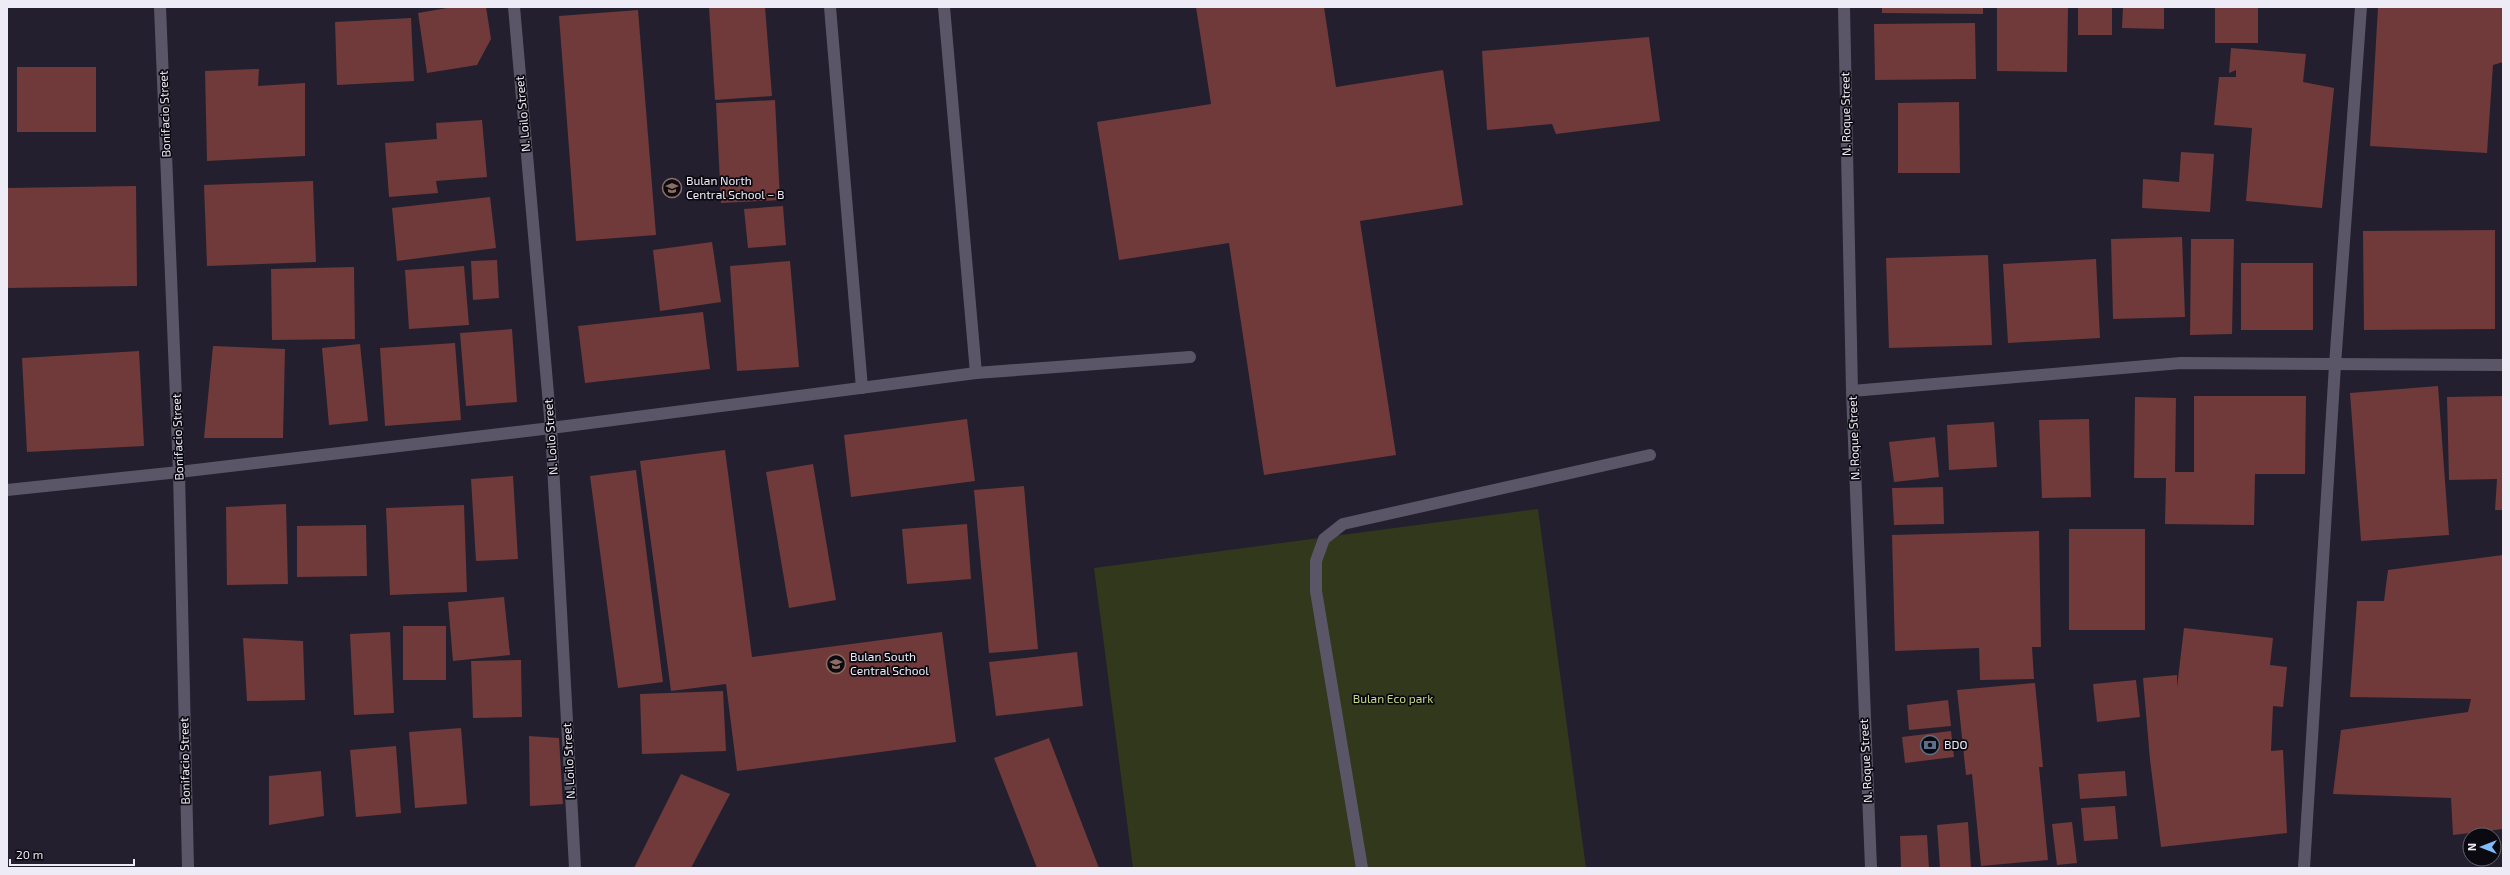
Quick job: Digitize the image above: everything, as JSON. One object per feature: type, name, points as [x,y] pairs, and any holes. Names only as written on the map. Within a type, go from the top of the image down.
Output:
[{"type":"street","name":"Bonifacio Street","points":[[160,7],[179,472],[188,868]]},
{"type":"street","name":"N. Loilo Street","points":[[514,7],[551,428],[575,868]]},
{"type":"street","points":[[830,7],[862,388]]},
{"type":"street","points":[[944,7],[976,373]]},
{"type":"street","name":"N. Roque Street","points":[[1844,7],[1852,392],[1871,868]]},
{"type":"street","points":[[2304,868],[2335,365],[2362,7]]},
{"type":"street","points":[[7,490],[179,472],[551,428],[976,373],[1190,357]]},
{"type":"street","points":[[1852,392],[2181,363],[2503,365]]},
{"type":"street","points":[[1362,868],[1316,591],[1316,562],[1324,539],[1342,524],[1650,455]]},
{"type":"green space","name":"Bulan Eco park","points":[[1538,509],[1586,868],[1133,868],[1094,568]]},
{"type":"building","points":[[453,7],[486,7],[491,39],[477,65],[427,73],[418,13]]},
{"type":"building","points":[[709,7],[765,7],[772,96],[715,100]]},
{"type":"building","points":[[1196,7],[1324,7],[1336,87],[1443,70],[1463,205],[1360,221],[1396,455],[1264,475],[1229,243],[1119,260],[1097,122],[1211,104]]},
{"type":"building","points":[[1882,7],[1983,7],[1983,14],[1882,13]]},
{"type":"building","points":[[1997,7],[2068,7],[2067,72],[1997,71]]},
{"type":"building","points":[[2078,7],[2112,7],[2112,35],[2078,35]]},
{"type":"building","points":[[2123,7],[2164,7],[2164,29],[2122,28]]},
{"type":"building","points":[[2215,7],[2258,7],[2258,43],[2215,43]]},
{"type":"building","points":[[2378,7],[2503,7],[2503,62],[2493,65],[2487,153],[2370,146]]},
{"type":"building","points":[[638,10],[656,235],[576,241],[559,16]]},
{"type":"building","points":[[411,18],[414,81],[337,85],[335,22]]},
{"type":"building","points":[[1975,23],[1976,79],[1875,80],[1874,24]]},
{"type":"building","points":[[1649,37],[1660,121],[1556,134],[1552,124],[1487,130],[1482,51]]},
{"type":"building","points":[[2231,48],[2306,54],[2303,82],[2334,88],[2322,208],[2246,201],[2252,128],[2214,125],[2219,77],[2236,77],[2236,70],[2229,73]]},
{"type":"building","points":[[17,67],[96,67],[96,132],[17,132]]},
{"type":"building","points":[[259,69],[258,86],[305,83],[305,156],[207,161],[205,71]]},
{"type":"building","points":[[775,100],[780,200],[721,203],[716,103]]},
{"type":"building","points":[[1959,102],[1960,173],[1898,173],[1898,103]]},
{"type":"building","points":[[482,120],[487,177],[436,181],[438,193],[389,197],[385,143],[437,139],[436,123]]},
{"type":"building","points":[[2181,152],[2214,154],[2210,212],[2142,208],[2143,179],[2179,182]]},
{"type":"building","points":[[313,181],[316,262],[207,266],[204,185]]},
{"type":"building","points":[[136,186],[137,286],[7,288],[7,188]]},
{"type":"building","points":[[490,197],[496,248],[397,261],[392,208]]},
{"type":"building","points":[[783,206],[786,245],[748,248],[744,209]]},
{"type":"building","points":[[2495,230],[2495,329],[2364,330],[2363,231]]},
{"type":"building","points":[[2182,237],[2185,317],[2113,319],[2111,239]]},
{"type":"building","points":[[2191,239],[2234,239],[2232,334],[2190,335]]},
{"type":"building","points":[[712,242],[721,302],[660,311],[653,250]]},
{"type":"building","points":[[1988,255],[1992,345],[1889,348],[1886,258]]},
{"type":"building","points":[[2096,259],[2100,338],[2008,343],[2003,264]]},
{"type":"building","points":[[497,260],[499,298],[473,300],[471,261]]},
{"type":"building","points":[[790,261],[799,367],[737,371],[730,266]]},
{"type":"building","points":[[2241,263],[2313,263],[2313,330],[2241,330]]},
{"type":"building","points":[[464,266],[469,325],[409,329],[405,270]]},
{"type":"building","points":[[354,267],[355,339],[272,340],[271,269]]},
{"type":"building","points":[[703,312],[710,369],[585,383],[578,326]]},
{"type":"building","points":[[512,329],[517,402],[466,406],[460,333]]},
{"type":"building","points":[[455,343],[461,420],[385,426],[380,348]]},
{"type":"building","points":[[360,344],[368,421],[329,425],[322,348]]},
{"type":"building","points":[[213,346],[285,349],[283,438],[204,438]]},
{"type":"building","points":[[139,351],[144,446],[27,452],[22,358]]},
{"type":"building","points":[[2438,386],[2449,535],[2361,541],[2350,393]]},
{"type":"building","points":[[2194,396],[2306,396],[2305,474],[2255,474],[2254,525],[2165,524],[2166,478],[2134,478],[2135,397],[2176,398],[2175,472],[2194,472]]},
{"type":"building","points":[[2503,396],[2503,510],[2495,510],[2497,479],[2449,480],[2447,397]]},
{"type":"building","points":[[967,419],[975,481],[851,497],[844,435]]},
{"type":"building","points":[[2089,419],[2091,497],[2042,498],[2039,420]]},
{"type":"building","points":[[1994,422],[1997,467],[1949,470],[1947,425]]},
{"type":"building","points":[[1935,437],[1939,477],[1894,482],[1889,442]]},
{"type":"building","points":[[725,450],[752,657],[942,632],[956,742],[737,771],[726,684],[671,691],[640,461]]},
{"type":"building","points":[[813,464],[836,600],[789,608],[766,472]]},
{"type":"building","points":[[636,470],[663,682],[618,688],[590,476]]},
{"type":"building","points":[[513,476],[518,559],[476,561],[471,479]]},
{"type":"building","points":[[1024,486],[1038,649],[989,653],[974,490]]},
{"type":"building","points":[[1943,487],[1944,524],[1894,525],[1892,488]]},
{"type":"building","points":[[286,504],[288,584],[227,585],[226,507]]},
{"type":"building","points":[[464,505],[467,592],[390,595],[386,508]]},
{"type":"building","points":[[967,524],[971,579],[907,584],[902,529]]},
{"type":"building","points":[[366,525],[367,576],[297,577],[297,526]]},
{"type":"building","points":[[2069,529],[2145,529],[2145,630],[2069,630]]},
{"type":"building","points":[[2039,531],[2041,647],[2032,647],[2034,679],[1980,680],[1979,648],[1895,651],[1892,535]]},
{"type":"building","points":[[2503,555],[2503,829],[2502,827],[2462,827],[2462,834],[2453,835],[2451,798],[2333,794],[2341,730],[2468,712],[2471,699],[2350,697],[2357,601],[2384,601],[2388,570]]},
{"type":"building","points":[[504,597],[510,655],[453,661],[448,602]]},
{"type":"building","points":[[403,626],[446,626],[446,680],[403,680]]},
{"type":"building","points":[[2184,628],[2273,638],[2270,665],[2287,667],[2283,707],[2273,706],[2271,751],[2283,750],[2287,833],[2161,847],[2150,760],[2143,678],[2177,675],[2177,687]]},
{"type":"building","points":[[390,632],[394,713],[354,715],[350,634]]},
{"type":"building","points":[[243,638],[303,641],[305,700],[247,701]]},
{"type":"building","points":[[1077,652],[1083,706],[996,716],[989,662]]},
{"type":"building","points":[[521,660],[522,717],[473,718],[471,661]]},
{"type":"building","points":[[2136,680],[2140,717],[2097,722],[2093,684]]},
{"type":"building","points":[[2035,683],[2043,767],[2039,767],[2048,860],[1981,866],[1972,774],[1966,775],[1957,690]]},
{"type":"building","points":[[723,691],[726,751],[642,754],[640,694]]},
{"type":"building","points":[[1948,700],[1951,726],[1909,730],[1907,705]]},
{"type":"building","points":[[461,728],[467,804],[415,808],[409,732]]},
{"type":"building","points":[[1951,731],[1954,757],[1905,763],[1902,737]]},
{"type":"building","points":[[529,736],[559,738],[563,804],[530,806]]},
{"type":"building","points":[[1049,738],[1099,868],[1037,868],[994,758]]},
{"type":"building","points":[[396,746],[401,813],[356,817],[350,750]]},
{"type":"building","points":[[321,771],[324,816],[269,825],[269,776]]},
{"type":"building","points":[[2125,771],[2127,796],[2080,799],[2078,774]]},
{"type":"building","points":[[681,774],[730,794],[691,868],[634,868]]},
{"type":"building","points":[[2115,806],[2118,839],[2084,841],[2081,808]]},
{"type":"building","points":[[1968,822],[1971,868],[1940,868],[1937,825]]},
{"type":"building","points":[[2072,822],[2077,863],[2057,865],[2052,824]]},
{"type":"building","points":[[1927,835],[1929,868],[1901,868],[1900,836]]},
{"type":"place","name":"Bulan North Central School – B","points":[[672,188]]},
{"type":"place","name":"Bulan South Central School","points":[[836,664]]},
{"type":"place","name":"BDO","points":[[1930,745]]}]
